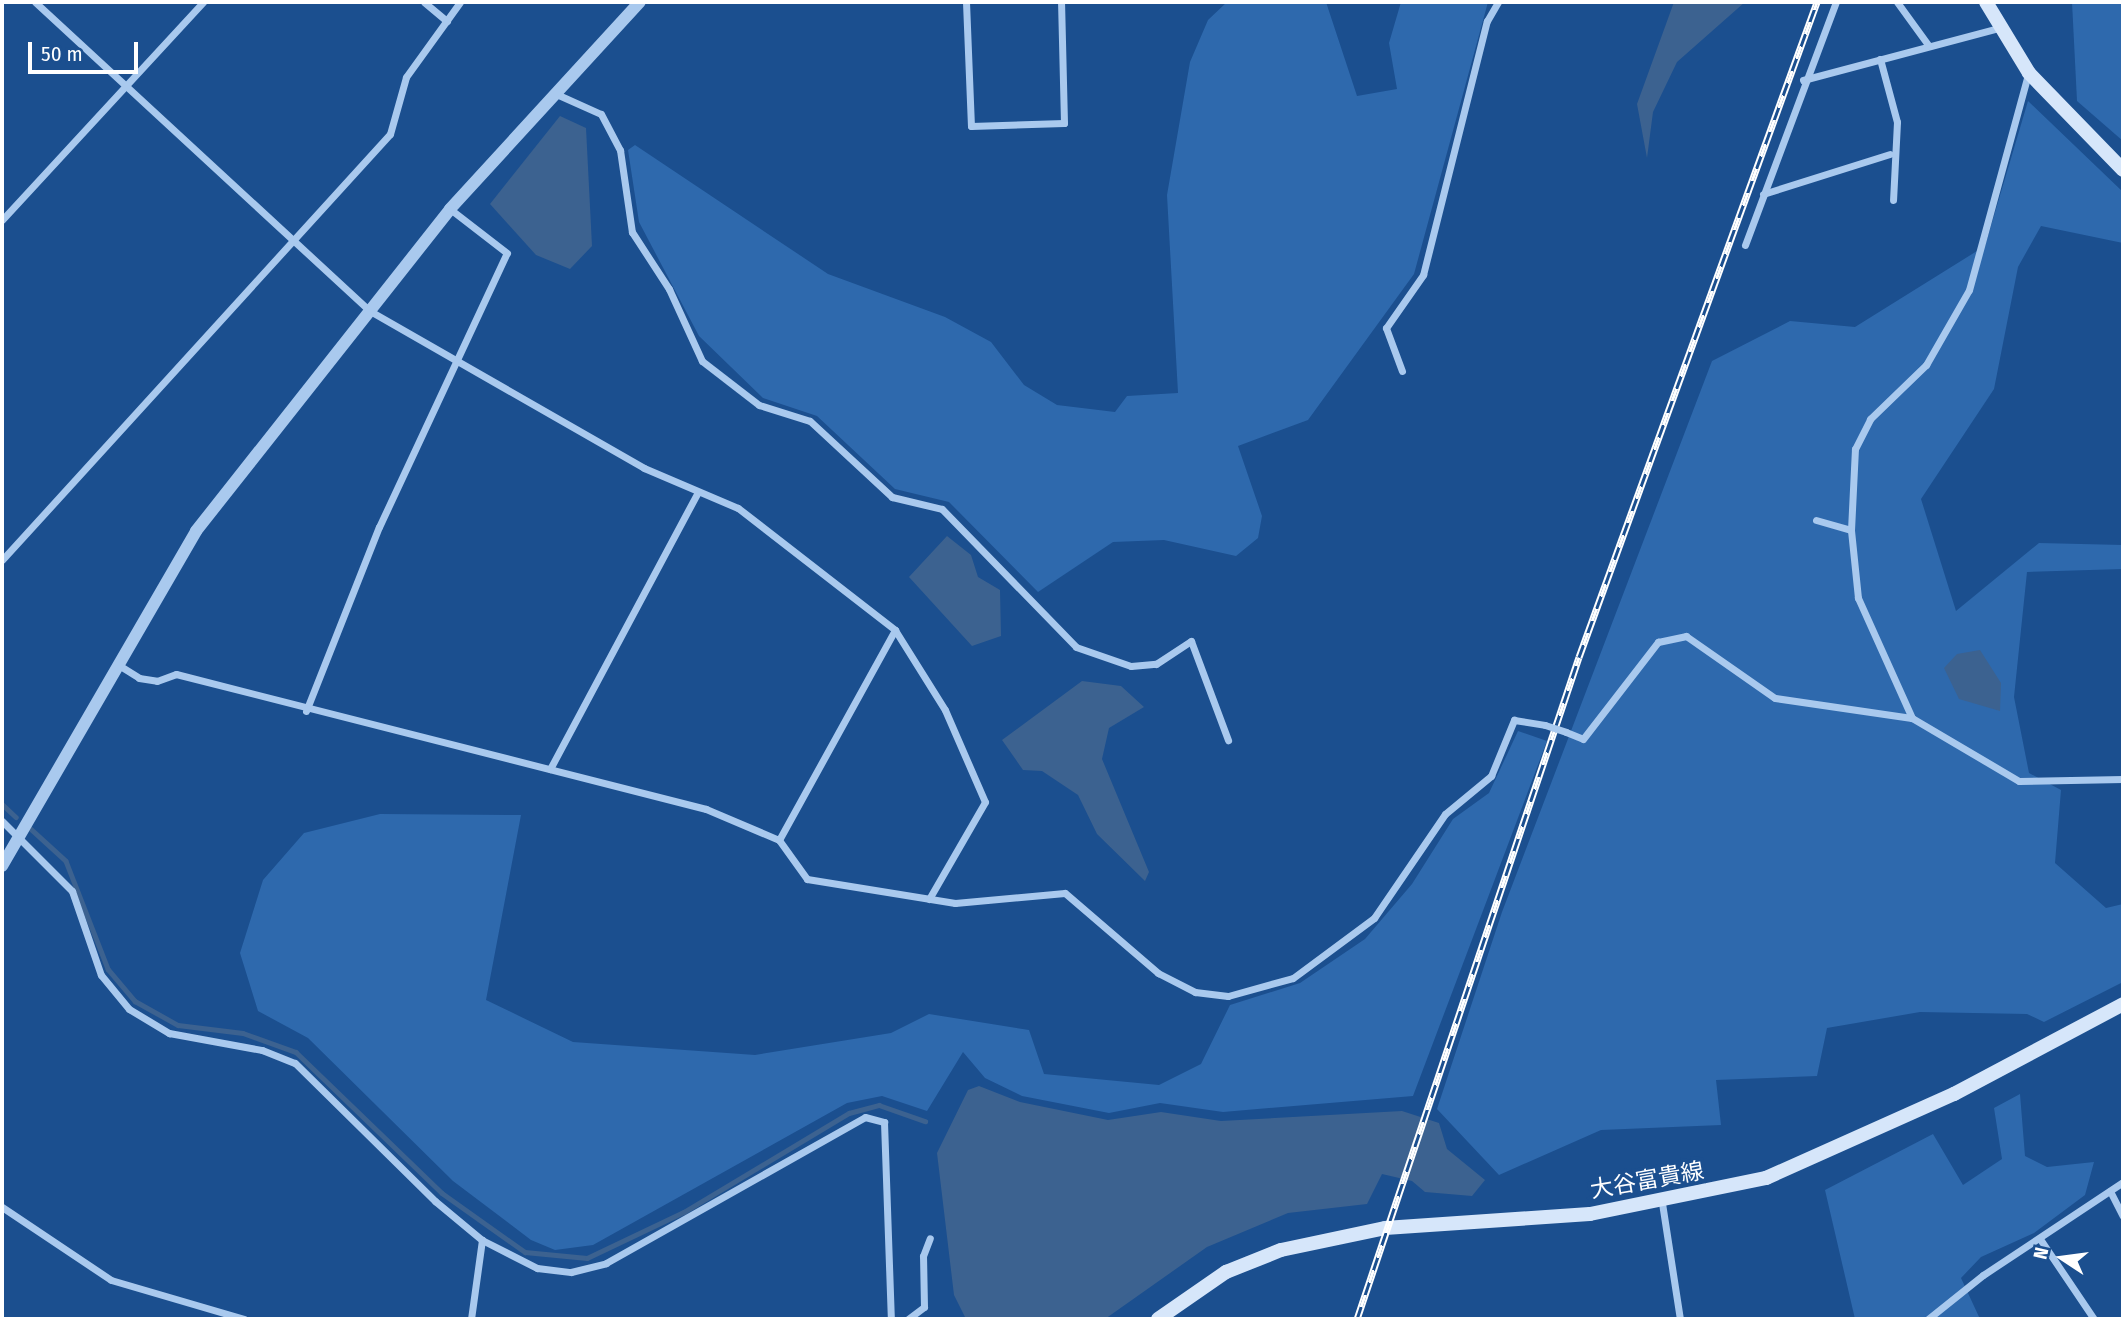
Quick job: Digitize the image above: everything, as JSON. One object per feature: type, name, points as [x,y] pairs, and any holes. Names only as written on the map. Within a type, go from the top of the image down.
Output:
[{"type":"main road","points":[[1986,2],[2029,73],[2123,170]]},
{"type":"main road","name":"大谷富貴線","points":[[1158,1319],[1226,1272],[1281,1250],[1385,1228],[1662,1203],[1766,1178],[1885,1127],[2123,1004]]},
{"type":"street","points":[[35,2],[370,311],[458,364],[697,494],[738,508],[895,630],[945,710],[985,802],[929,899]]},
{"type":"street","points":[[2,220],[203,2]]},
{"type":"street","points":[[424,2],[446,21]]},
{"type":"street","points":[[2,560],[390,134],[406,77],[460,2]]},
{"type":"street","points":[[2,866],[116,664],[196,531],[450,209],[551,92],[640,2]]},
{"type":"street","points":[[966,2],[971,126],[1064,123],[1061,2]]},
{"type":"street","points":[[1402,371],[1386,328],[1423,275],[1487,21],[1498,2]]},
{"type":"street","points":[[1745,245],[1803,80],[1836,2]]},
{"type":"street","points":[[1897,2],[1929,46]]},
{"type":"street","points":[[1803,80],[1999,27]]},
{"type":"street","points":[[1880,59],[1897,122],[1890,154],[1893,200]]},
{"type":"street","points":[[1912,718],[1858,598],[1850,530],[1855,449],[1870,419],[1926,365],[1969,290],[2029,73]]},
{"type":"street","points":[[551,92],[601,114],[620,150],[632,232],[669,289],[702,361],[759,405],[810,421],[892,497],[942,509],[1076,647],[1131,666],[1156,664],[1191,641],[1228,740]]},
{"type":"street","points":[[1763,194],[1890,154]]},
{"type":"street","points":[[306,711],[379,527],[508,253],[450,209]]},
{"type":"street","points":[[550,769],[697,494]]},
{"type":"street","points":[[1816,520],[1850,530]]},
{"type":"street","points":[[779,840],[895,630]]},
{"type":"street","points":[[116,664],[139,678],[157,681],[176,674],[306,711],[706,809],[779,840],[807,879],[955,903],[1065,893],[1158,973],[1195,992],[1228,996],[1293,978],[1374,918],[1445,814],[1491,776],[1514,720],[1545,725],[1583,739],[1658,642],[1675,635],[1693,640],[1775,698],[1912,718],[2019,780],[2123,779]]},
{"type":"street","points":[[2,821],[72,891],[101,975],[129,1009],[169,1033],[262,1050],[295,1063],[482,1241],[537,1268],[571,1272],[606,1264],[865,1117],[884,1122],[891,1319]]},
{"type":"street","points":[[1928,1319],[2123,1182]]},
{"type":"street","points":[[2109,1191],[2123,1216]]},
{"type":"street","points":[[1662,1203],[1680,1319]]},
{"type":"street","points":[[2,1207],[111,1280],[244,1319]]},
{"type":"street","points":[[908,1319],[924,1307],[923,1256],[930,1238]]},
{"type":"street","points":[[2039,1239],[2094,1319]]},
{"type":"street","points":[[471,1319],[482,1241]]},
{"type":"shaded area","points":[[1227,2],[1326,2],[1357,96],[1397,89],[1389,43],[1401,2],[1488,2],[1414,274],[1308,420],[1238,446],[1262,516],[1258,538],[1236,556],[1164,540],[1113,542],[1038,592],[949,502],[895,489],[817,416],[763,398],[699,336],[639,222],[628,150],[635,145],[828,274],[945,317],[991,342],[1024,385],[1057,405],[1115,412],[1127,396],[1178,393],[1167,195],[1190,62],[1208,20]]},
{"type":"shaded area","points":[[1674,2],[1745,2],[1677,62],[1653,112],[1647,158],[1637,104]]},
{"type":"shaded area","points":[[2072,2],[2123,2],[2123,141],[2077,101]]},
{"type":"shaded area","points":[[2028,101],[2123,192],[2123,243],[2041,226],[2018,267],[1994,389],[1921,499],[1956,611],[2039,543],[2123,545],[2123,569],[2027,572],[2014,697],[2029,773],[2061,790],[2055,863],[2106,908],[2123,904],[2123,982],[2044,1022],[2027,1014],[1920,1012],[1827,1028],[1817,1076],[1716,1080],[1721,1125],[1601,1130],[1499,1175],[1437,1109],[1502,912],[1712,361],[1790,321],[1855,327],[1985,246]]},
{"type":"shaded area","points":[[560,116],[586,128],[592,246],[570,269],[536,255],[490,204]]},
{"type":"shaded area","points":[[947,536],[971,555],[978,577],[1000,590],[1001,636],[972,646],[909,577]]},
{"type":"shaded area","points":[[1980,650],[2001,683],[2000,711],[1959,699],[1944,668],[1957,654]]},
{"type":"shaded area","points":[[1082,681],[1121,686],[1144,707],[1109,728],[1102,759],[1149,872],[1145,881],[1097,834],[1078,795],[1042,771],[1023,770],[1002,740]]},
{"type":"shaded area","points":[[1518,731],[1547,741],[1413,1096],[1223,1112],[1160,1103],[1109,1113],[1022,1096],[985,1078],[963,1052],[927,1111],[882,1096],[847,1103],[593,1245],[555,1250],[531,1240],[453,1181],[308,1038],[258,1011],[240,953],[263,880],[304,833],[380,814],[521,815],[486,1000],[573,1042],[755,1055],[891,1033],[929,1014],[1029,1030],[1044,1074],[1159,1085],[1201,1064],[1230,1005],[1300,983],[1365,939],[1412,884],[1453,819],[1489,793]]},
{"type":"shaded area","points":[[979,1086],[1020,1102],[1108,1120],[1161,1112],[1221,1121],[1402,1111],[1439,1123],[1447,1149],[1485,1180],[1472,1196],[1425,1192],[1412,1181],[1382,1174],[1367,1204],[1288,1213],[1207,1247],[1105,1319],[966,1319],[954,1295],[937,1153],[968,1090]]},
{"type":"shaded area","points":[[2020,1094],[2025,1156],[2047,1167],[2094,1162],[2085,1195],[2034,1233],[1981,1257],[1961,1278],[1980,1319],[1855,1319],[1825,1190],[1933,1134],[1963,1185],[2002,1159],[1994,1108]]},
{"type":"waterway","points":[[2,804],[16,817]]},
{"type":"waterway","points":[[31,829],[66,861],[108,969],[135,1001],[178,1025],[243,1033],[296,1052],[442,1193],[525,1252],[587,1258],[684,1212],[849,1113],[879,1105],[925,1121]]},
{"type":"railway","points":[[1357,1319],[1579,657],[1817,2]]}]
